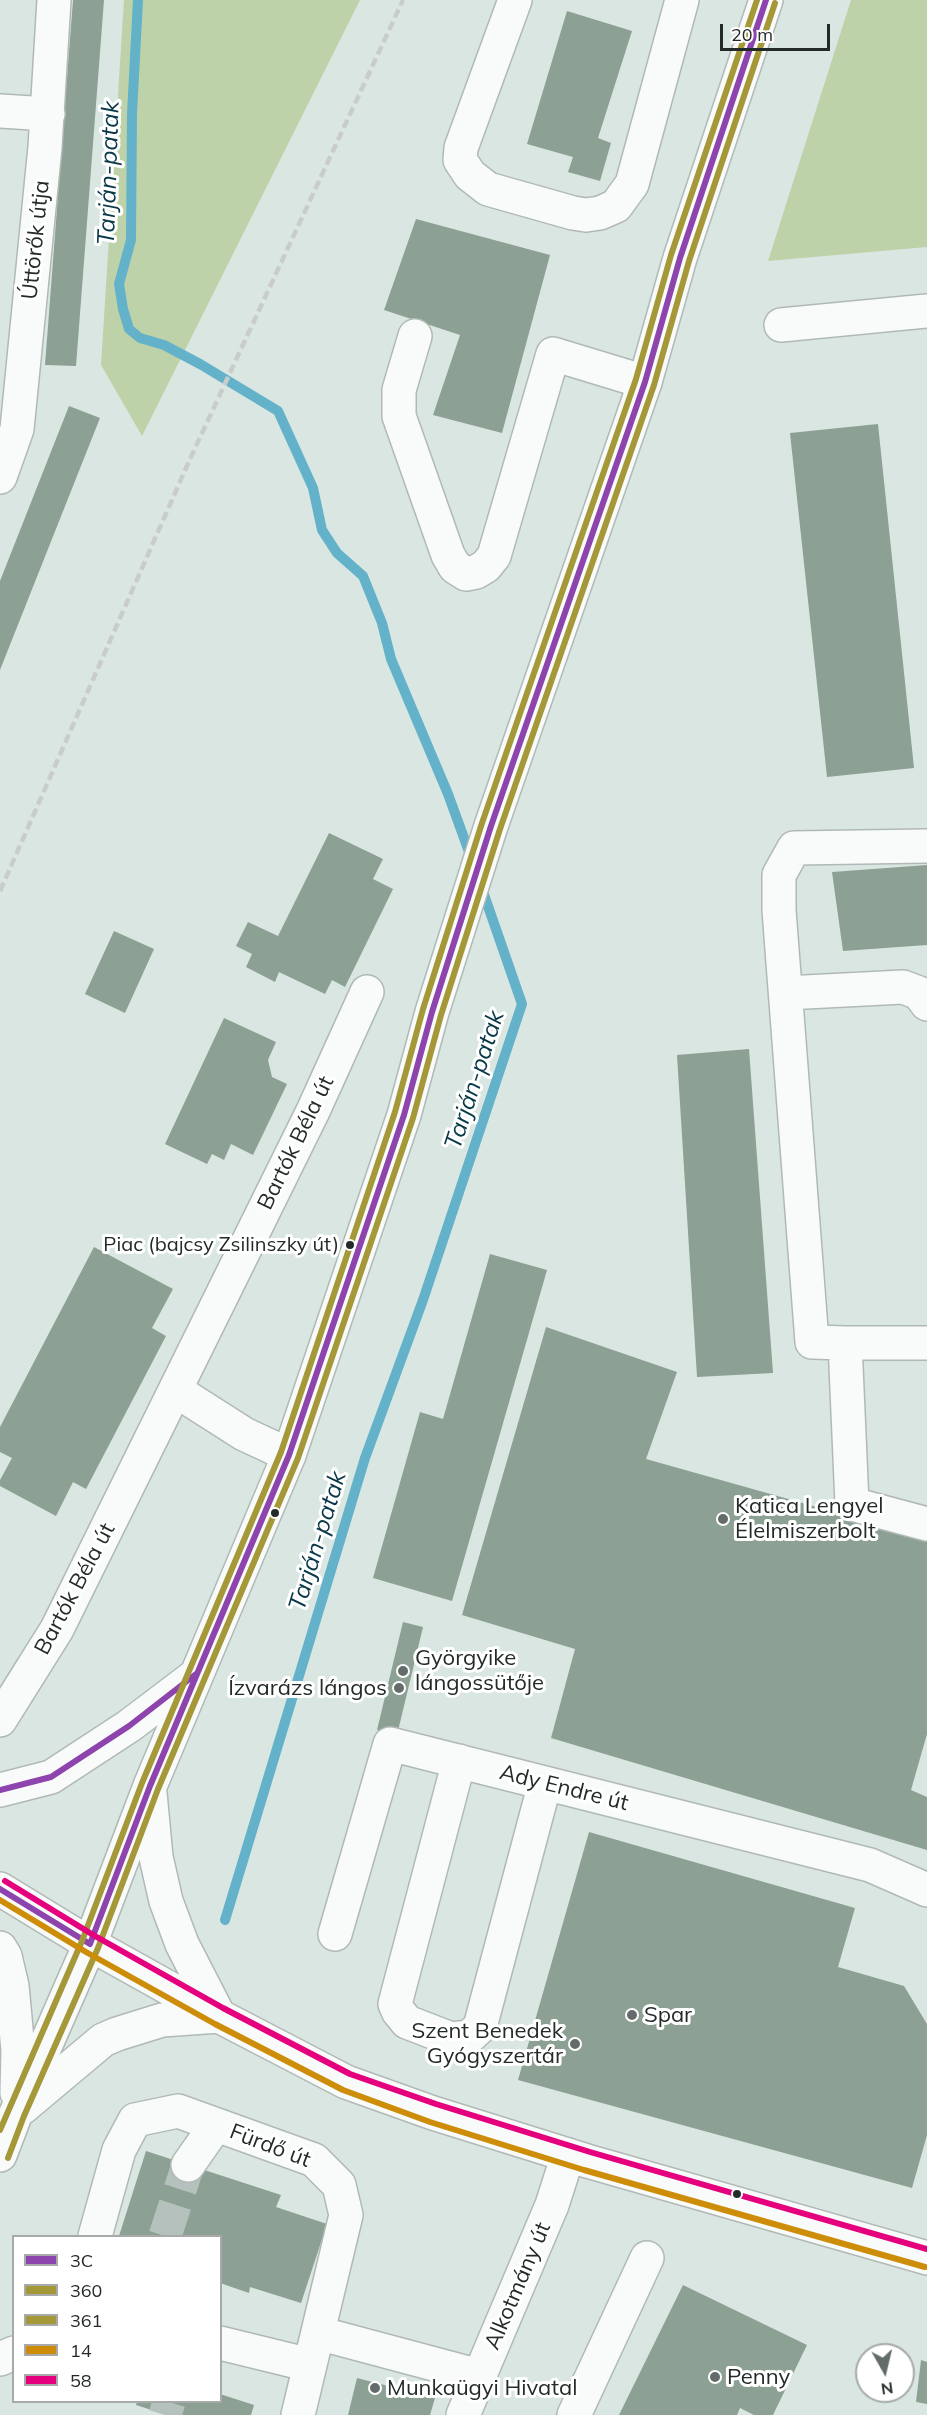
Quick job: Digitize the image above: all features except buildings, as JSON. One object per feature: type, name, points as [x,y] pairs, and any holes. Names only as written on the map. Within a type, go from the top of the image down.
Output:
[{"type":"main road","name":"Úttörők útja","points":[[0,477],[17,429],[48,114],[54,0]]},
{"type":"main road","points":[[515,0],[461,148],[460,160],[470,175],[488,189],[586,215],[600,213],[616,206],[632,184],[682,0]]},
{"type":"main road","points":[[0,2155],[90,1944],[150,1786],[289,1455],[404,1115],[432,1012],[491,826],[645,382],[680,258],[766,0]]},
{"type":"main road","points":[[0,111],[48,114]]},
{"type":"main road","points":[[781,325],[927,310]]},
{"type":"main road","points":[[415,336],[399,390],[399,416],[448,555],[455,567],[466,574],[476,572],[486,566],[494,556],[552,354],[645,382]]},
{"type":"main road","points":[[927,846],[794,848],[779,875],[812,1342],[927,1343]]},
{"type":"main road","points":[[786,993],[903,987],[919,993],[927,1004]]},
{"type":"main road","name":"Bartók Béla út","points":[[0,1720],[57,1629],[313,1111],[367,992]]},
{"type":"main road","points":[[845,1343],[852,1504],[927,1524]]},
{"type":"main road","points":[[175,1390],[244,1434],[289,1455]]},
{"type":"main road","points":[[0,1790],[51,1777],[129,1726],[196,1674]]},
{"type":"main road","name":"Ady Endre út","points":[[335,1934],[390,1744],[870,1865],[927,1890]]},
{"type":"main road","points":[[459,1761],[395,2004],[407,2022],[451,2039],[469,2037],[480,2027],[545,1783]]},
{"type":"main road","points":[[150,1786],[156,1857],[166,1901],[182,1944],[219,2016]]},
{"type":"main road","points":[[0,1889],[90,1944],[219,2016],[346,2082],[433,2113],[568,2155],[927,2258]]},
{"type":"main road","points":[[0,1948],[5,1956],[13,1997],[18,2050],[16,2113]]},
{"type":"main road","points":[[16,2113],[103,2040],[162,2020],[219,2016]]},
{"type":"main road","name":"Fürdő út","points":[[95,2235],[119,2150],[135,2120],[178,2111],[314,2160],[339,2185],[346,2215],[298,2415]]},
{"type":"main road","points":[[188,2164],[216,2125]]},
{"type":"main road","name":"Alkotmány út","points":[[463,2415],[540,2234],[568,2155]]},
{"type":"main road","points":[[574,2415],[647,2258]]},
{"type":"main road","points":[[318,2333],[479,2376]]},
{"type":"main road","points":[[222,2343],[310,2365]]},
{"type":"green space","points":[[124,0],[360,0],[142,436],[101,365]]},
{"type":"green space","points":[[851,0],[927,0],[927,247],[768,261]]},
{"type":"waterway","name":"Tarján-patak","points":[[138,0],[132,114],[131,240],[119,284],[129,329],[140,338],[164,345],[200,364],[278,411],[313,488],[322,530],[337,553],[363,576],[382,623],[391,659],[448,794],[472,860]]},
{"type":"waterway","name":"Tarján-patak","points":[[225,1920],[365,1458],[423,1300],[522,1004],[481,886]]},
{"type":"tunnel","points":[[165,2235],[188,2165]]},
{"type":"tunnel","points":[[165,2415],[169,2403]]},
{"type":"railway","points":[[0,891],[190,459],[403,0]]},
{"type":"transit line","name":"361","points":[[0,2130],[82,1941],[142,1783],[281,1452],[395,1112],[423,1009],[482,823],[636,379],[671,255],[757,0]]},
{"type":"transit line","name":"3C","points":[[90,1944],[150,1786],[289,1455],[404,1115],[432,1012],[491,826],[645,382],[680,258],[766,0]]},
{"type":"transit line","name":"360","points":[[8,2158],[24,2116],[98,1948],[158,1789],[298,1458],[413,1118],[441,1015],[500,829],[654,385],[689,261],[775,3]]},
{"type":"transit line","name":"3C","points":[[0,1790],[51,1777],[129,1726],[196,1674]]},
{"type":"transit line","name":"58","points":[[5,1881],[95,1936],[223,2008],[350,2074],[436,2104],[590,2152],[927,2249]]},
{"type":"transit line","name":"3C","points":[[0,1889],[90,1944]]},
{"type":"transit line","name":"14","points":[[0,1900],[86,1952],[215,2024],[343,2090],[430,2122],[584,2170],[925,2267]]},
{"type":"place","name":"Piac (bajcsy Zsilinszky út)","points":[[350,1245]]},
{"type":"place","name":"Katica Lengyel Élelmiszerbolt","points":[[723,1519]]},
{"type":"place","name":"Györgyike lángossütője","points":[[403,1671]]},
{"type":"place","name":"Ízvarázs lángos","points":[[399,1688]]},
{"type":"place","name":"Spar","points":[[632,2015]]},
{"type":"place","name":"Szent Benedek Gyógyszertár","points":[[575,2044]]},
{"type":"place","name":"Penny","points":[[715,2377]]},
{"type":"place","name":"Munkaügyi Hivatal","points":[[375,2388]]}]
